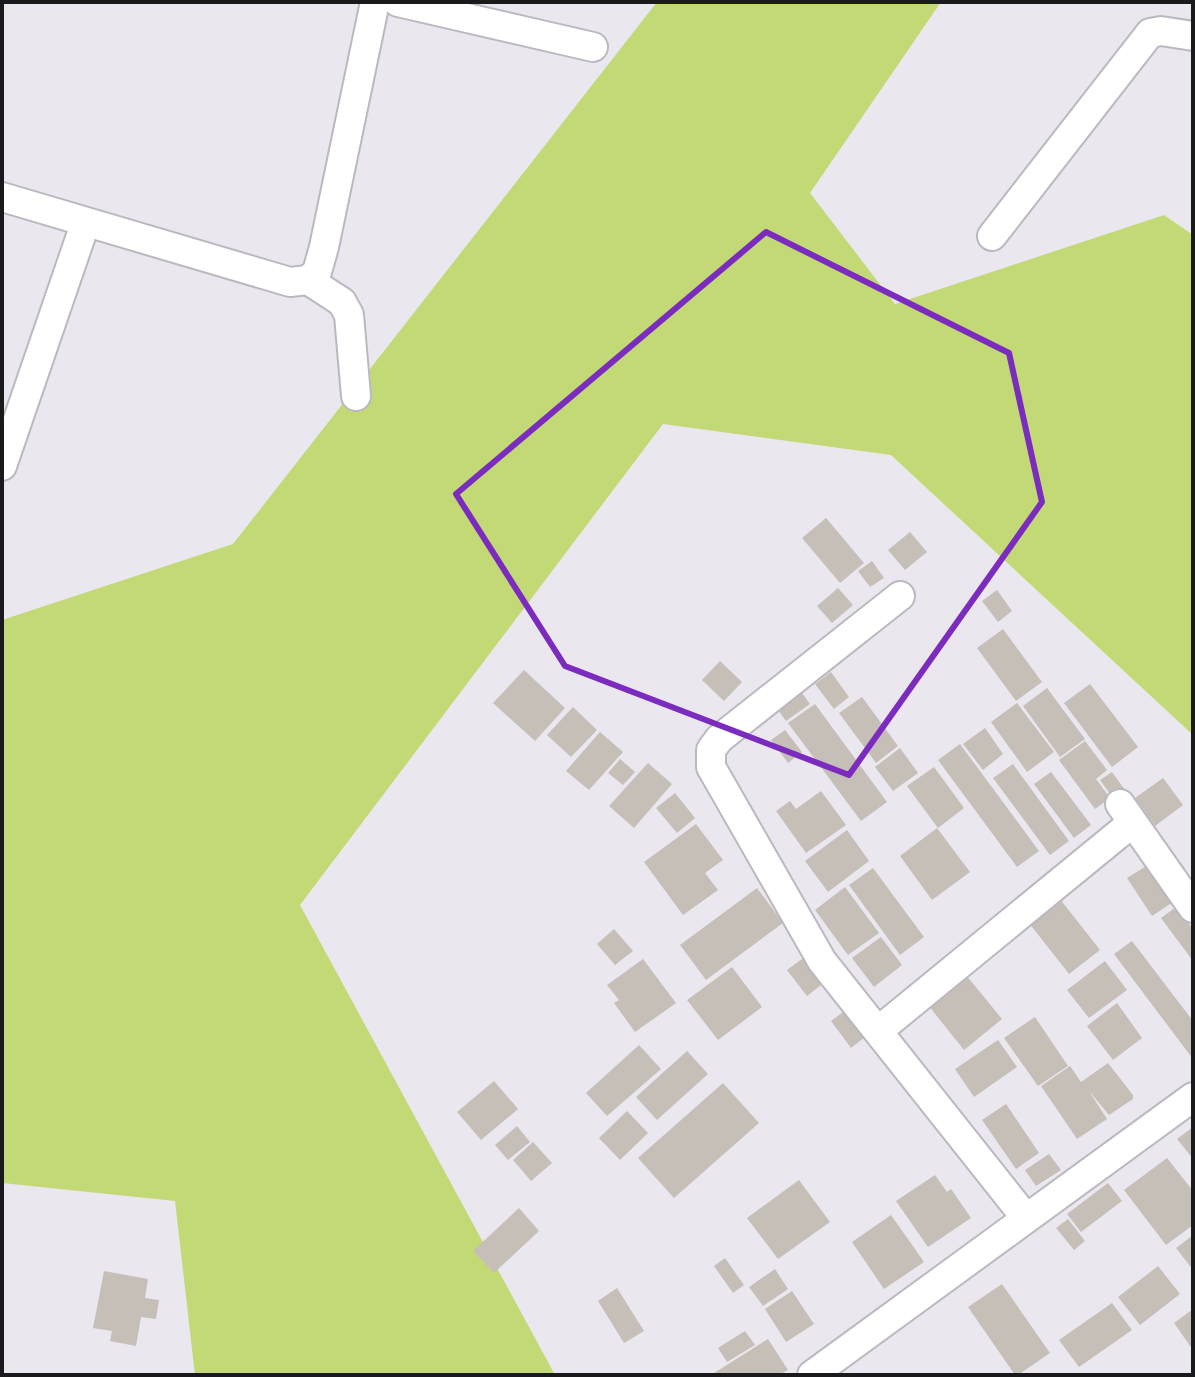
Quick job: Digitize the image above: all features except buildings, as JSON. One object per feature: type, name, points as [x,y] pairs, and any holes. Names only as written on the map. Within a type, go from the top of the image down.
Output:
[{"type":"street","points":[[2,197],[85,224],[290,282],[308,280],[317,272],[324,247],[375,2]]},
{"type":"street","points":[[398,2],[593,47]]},
{"type":"street","points":[[992,236],[1150,33],[1161,31],[1193,36]]},
{"type":"street","points":[[2,466],[85,224]]},
{"type":"street","points":[[308,280],[342,302],[349,315],[356,396]]},
{"type":"street","points":[[900,596],[719,739],[711,750],[711,767],[822,961],[1026,1218]]},
{"type":"street","points":[[878,1031],[1126,814],[1193,908]]},
{"type":"street","points":[[812,1375],[1193,1097]]},
{"type":"highlighted area","points":[[766,232],[1009,353],[1042,502],[849,775],[565,666],[456,494]]},
{"type":"green space","points":[[657,2],[941,2],[810,193],[895,304],[1164,215],[1193,235],[1193,735],[891,455],[663,424],[300,905],[555,1375],[195,1375],[175,1201],[2,1183],[2,620],[233,544]]}]
